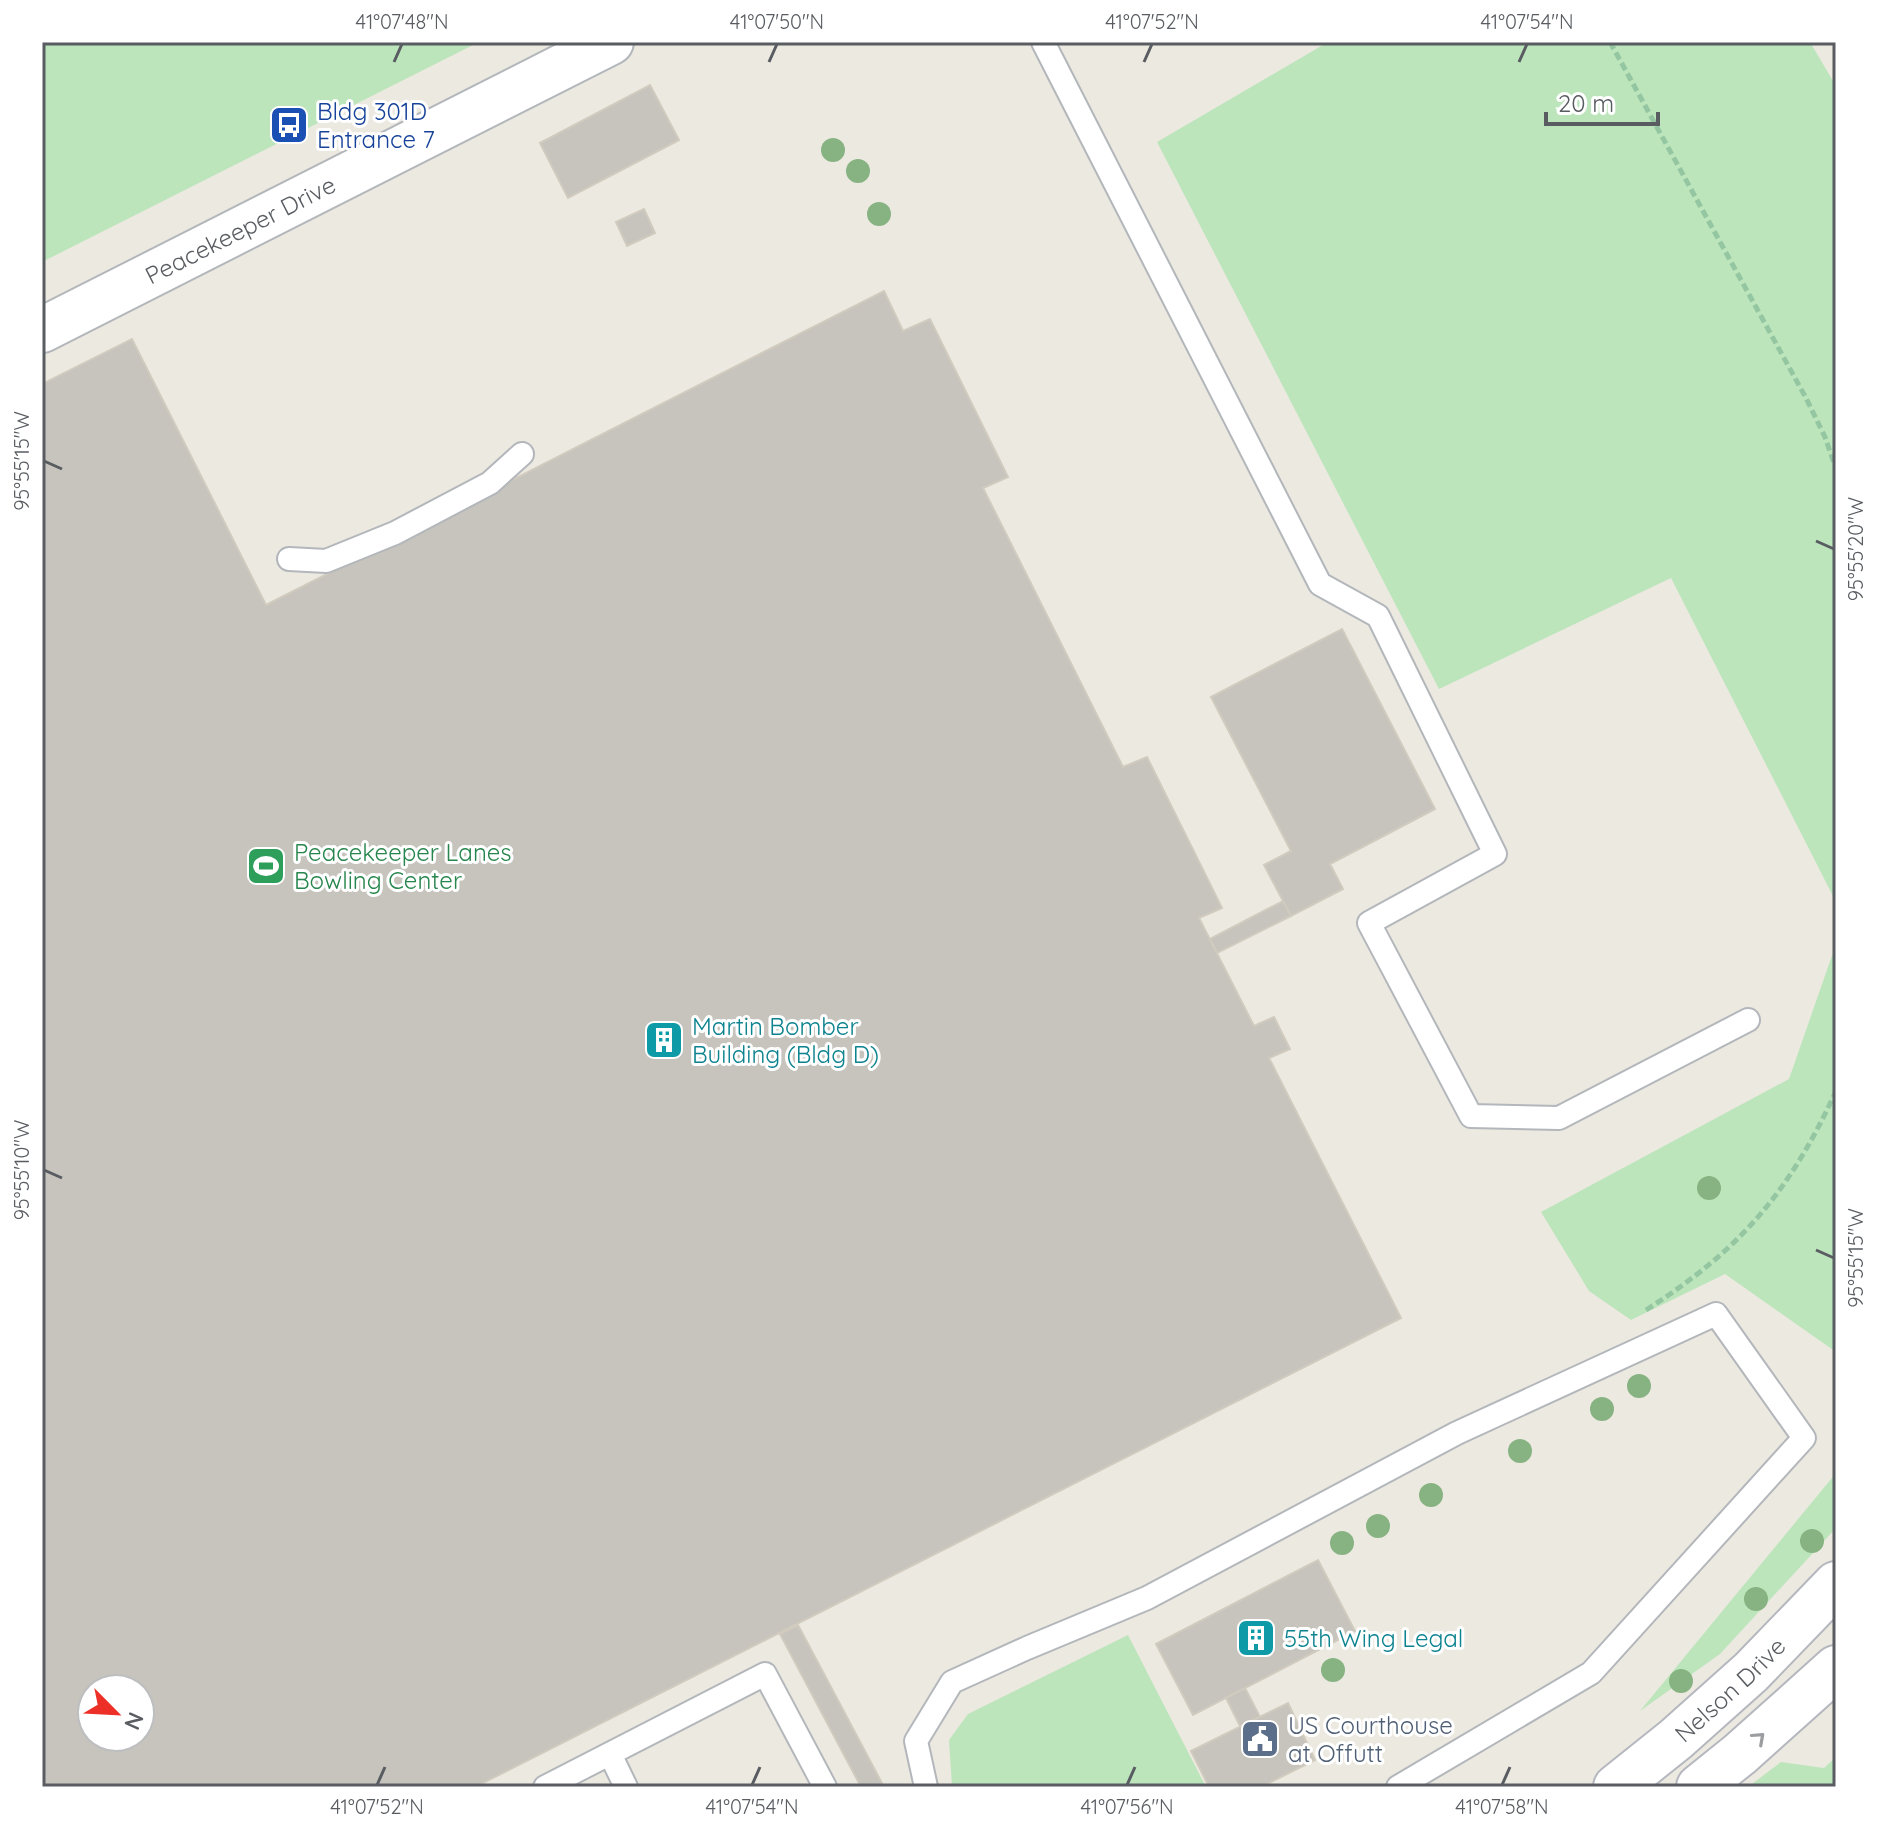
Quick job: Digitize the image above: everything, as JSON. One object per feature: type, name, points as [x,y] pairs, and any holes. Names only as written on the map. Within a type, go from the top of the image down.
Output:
[{"type":"street","name":"Peacekeeper Drive","points":[[42,330],[611,42]]},
{"type":"street","name":"Nelson Drive","points":[[1616,1787],[1751,1672],[1836,1584]]},
{"type":"street","points":[[1699,1787],[1836,1668]]},
{"type":"lane","points":[[1043,42],[1320,584],[1378,616],[1495,854],[1369,923],[1471,1116],[1559,1118],[1748,1020]]},
{"type":"lane","points":[[289,559],[326,561],[395,533],[490,483],[522,454]]},
{"type":"lane","points":[[926,1787],[916,1741],[952,1682],[1147,1598],[1457,1433],[1716,1314],[1804,1438],[1591,1673],[1398,1787]]},
{"type":"lane","points":[[545,1787],[765,1674],[825,1787]]},
{"type":"lane","points":[[610,1754],[626,1787]]},
{"type":"path","points":[[1610,42],[1806,398],[1836,469]]},
{"type":"path","points":[[1635,1351],[1631,1320],[1706,1269],[1757,1220],[1804,1154],[1836,1091]]},
{"type":"green space","points":[[42,42],[479,42],[42,262]]},
{"type":"green space","points":[[1328,42],[1810,42],[1836,86],[1836,902],[1671,578],[1439,689],[1157,142]]},
{"type":"green space","points":[[1836,944],[1836,1352],[1725,1274],[1631,1320],[1589,1291],[1541,1212],[1789,1079]]},
{"type":"green space","points":[[1836,1473],[1836,1528],[1720,1654],[1640,1711]]},
{"type":"green space","points":[[1128,1635],[1206,1787],[952,1787],[949,1740],[968,1714]]},
{"type":"green space","points":[[1836,1757],[1836,1787],[1748,1787],[1781,1762],[1824,1768]]},
{"type":"building","points":[[650,85],[679,140],[568,198],[540,143]]},
{"type":"building","points":[[644,209],[655,233],[627,246],[616,222]]},
{"type":"building","name":"Martin Bomber Building (Bldg D)","points":[[884,291],[903,331],[930,319],[1008,477],[983,488],[1123,767],[1147,757],[1222,908],[1199,918],[1254,1026],[1274,1017],[1290,1049],[1269,1058],[1401,1318],[475,1787],[42,1787],[42,384],[132,339],[266,605]]},
{"type":"building","points":[[1342,629],[1435,809],[1330,864],[1343,889],[1291,916],[1264,865],[1291,851],[1211,697]]},
{"type":"building","points":[[1283,901],[1291,916],[1217,953],[1210,939]]},
{"type":"building","name":"55th Wing Legal","points":[[1318,1560],[1355,1631],[1193,1715],[1156,1644]]},
{"type":"building","points":[[798,1625],[884,1787],[861,1787],[780,1634]]},
{"type":"building","points":[[1245,1688],[1260,1717],[1240,1726],[1226,1698]]},
{"type":"building","name":"US Courthouse at Offutt","points":[[1288,1703],[1315,1760],[1261,1787],[1209,1787],[1191,1751]]},
{"type":"place","name":"Bldg 301D Entrance 7","points":[[289,125]]},
{"type":"place","name":"Peacekeeper Lanes Bowling Center","points":[[266,866]]},
{"type":"place","name":"Martin Bomber Building (Bldg D)","points":[[664,1040]]},
{"type":"place","name":"55th Wing Legal","points":[[1256,1638]]},
{"type":"place","name":"US Courthouse at Offutt","points":[[1260,1739]]}]
